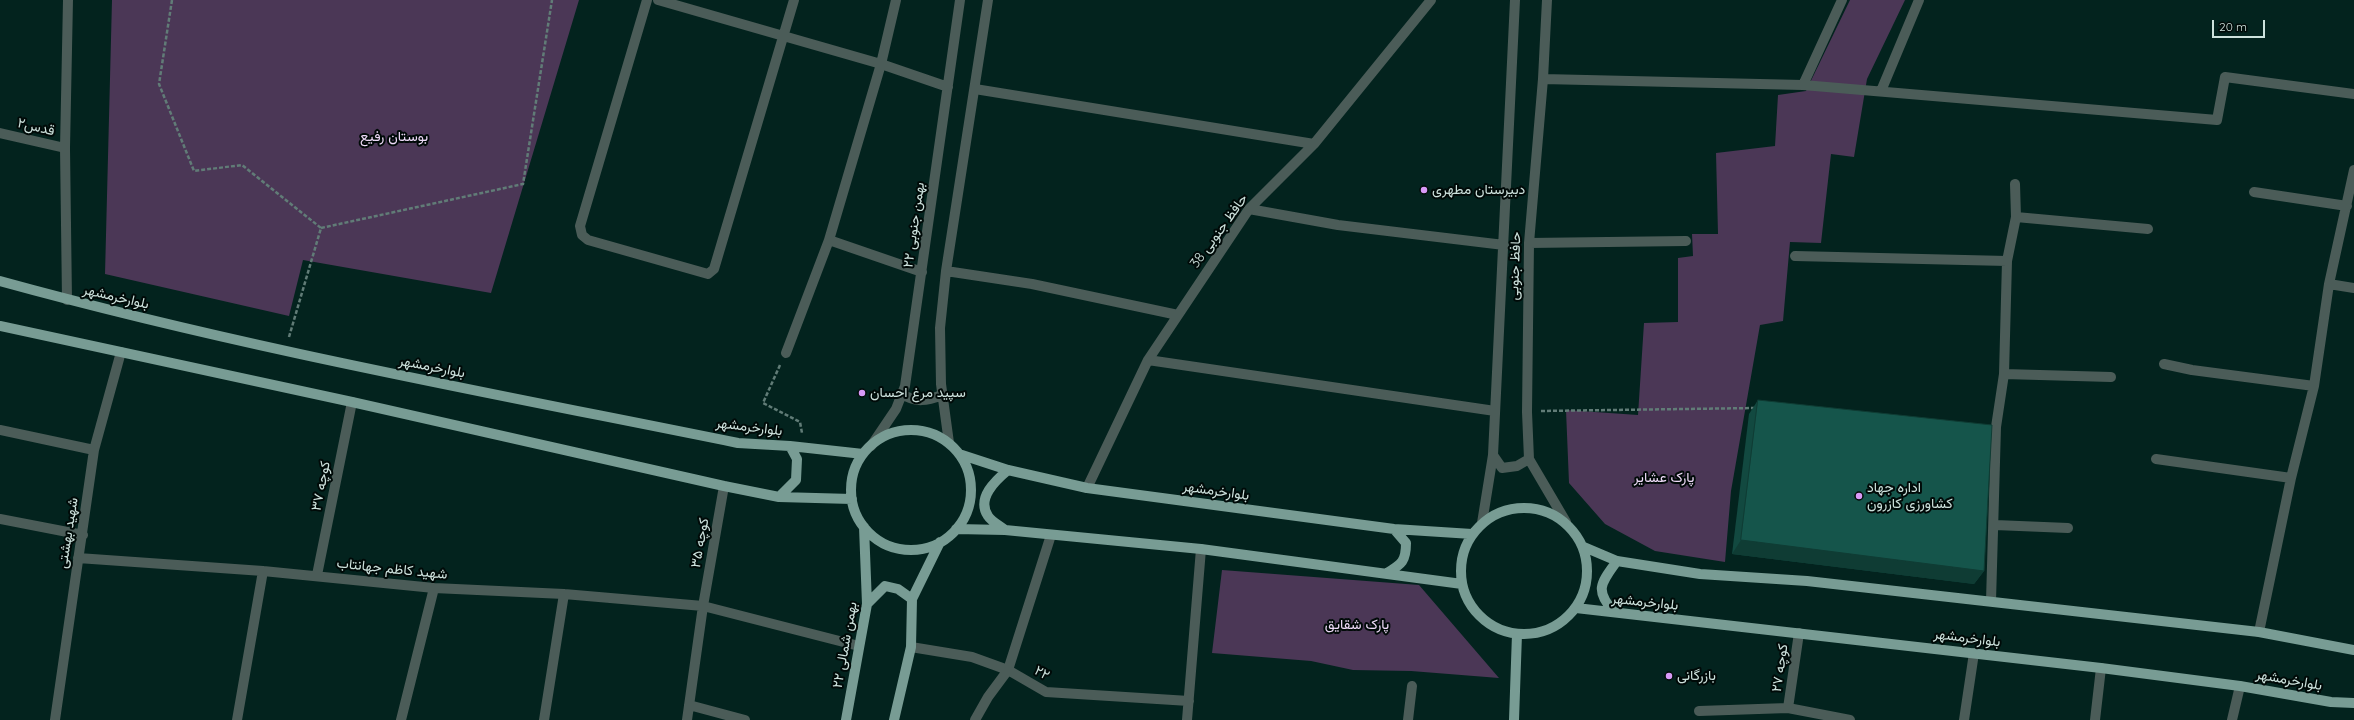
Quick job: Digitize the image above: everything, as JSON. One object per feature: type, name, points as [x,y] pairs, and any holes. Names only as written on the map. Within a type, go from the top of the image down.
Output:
[{"type":"main road","name":"بلوارخرمشهر","points":[[0,282],[67,300],[285,351],[738,442],[863,454]]},
{"type":"main road","points":[[0,326],[352,402],[724,486],[779,497],[852,499]]},
{"type":"main road","points":[[912,430],[937,436],[949,443],[959,454],[967,467],[971,482],[971,498],[967,513],[956,529],[940,542],[919,549],[904,549],[889,546],[876,538],[864,527],[856,514],[852,499],[852,483],[856,468],[863,454],[871,446],[890,434],[912,430]]},
{"type":"main road","points":[[779,497],[796,480],[797,459],[790,446]]},
{"type":"main road","name":"بلوارخرمشهر","points":[[959,454],[1008,470],[1087,488],[1394,529],[1472,534]]},
{"type":"main road","points":[[1005,530],[987,515],[984,500],[993,482],[1008,470]]},
{"type":"main road","points":[[1524,507],[1539,509],[1554,514],[1566,522],[1584,547],[1588,562],[1588,578],[1584,594],[1576,608],[1563,621],[1548,630],[1517,634],[1492,626],[1481,618],[1472,608],[1462,584],[1462,558],[1472,534],[1482,523],[1495,514],[1524,507]]},
{"type":"main road","name":"۲۲ بهمن شمالی","points":[[846,720],[867,604],[864,527]]},
{"type":"main road","points":[[956,529],[1005,530],[1200,549],[1462,584]]},
{"type":"main road","points":[[1387,573],[1399,566],[1406,556],[1406,543],[1394,529]]},
{"type":"main road","points":[[894,720],[911,647],[912,599],[940,542]]},
{"type":"main road","points":[[1584,547],[1617,561],[1700,574],[1807,580],[2259,632],[2354,650]]},
{"type":"main road","points":[[1614,612],[1602,599],[1601,588],[1605,578],[1617,561]]},
{"type":"main road","points":[[867,604],[885,586],[898,589],[912,599]]},
{"type":"main road","name":"بلوارخرمشهر","points":[[1576,608],[2101,668],[2240,686],[2331,702],[2354,703]]},
{"type":"main road","points":[[1514,720],[1517,634]]},
{"type":"street","points":[[67,300],[65,148],[68,0]]},
{"type":"street","points":[[647,0],[580,226],[582,235],[588,240],[702,274],[708,274],[714,269],[794,0]]},
{"type":"street","points":[[658,0],[881,64],[948,87]]},
{"type":"street","points":[[786,353],[829,240],[881,64],[896,0]]},
{"type":"street","name":"۲۲ بهمن جنوبی","points":[[871,446],[896,408],[905,386],[960,0]]},
{"type":"street","points":[[949,443],[942,395],[940,328],[946,271],[988,0]]},
{"type":"street","name":"حافظ جنوبی 38","points":[[1087,488],[1148,360],[1249,209],[1314,144],[1431,0]]},
{"type":"street","name":"حافظ جنوبی","points":[[1482,523],[1493,455],[1515,0]]},
{"type":"street","name":"حافظ جنوبی","points":[[1547,0],[1543,79],[1529,243],[1526,412],[1529,459],[1566,522]]},
{"type":"street","points":[[1803,85],[1842,0]]},
{"type":"street","points":[[1881,92],[1919,0]]},
{"type":"street","points":[[1543,79],[1803,85],[2217,120],[2225,77],[2354,94]]},
{"type":"street","points":[[975,89],[1314,144]]},
{"type":"street","name":"قدس۲","points":[[0,133],[65,148]]},
{"type":"street","points":[[2259,632],[2291,478],[2314,386],[2329,284],[2354,170]]},
{"type":"street","points":[[1991,601],[1995,525],[1992,427],[2004,374],[2007,261],[2016,217],[2015,184]]},
{"type":"street","points":[[2254,192],[2347,206]]},
{"type":"street","points":[[1249,209],[1338,225],[1504,245]]},
{"type":"street","points":[[2016,217],[2148,229]]},
{"type":"street","points":[[829,240],[922,272]]},
{"type":"street","points":[[1529,243],[1686,241]]},
{"type":"street","points":[[1795,256],[2007,261]]},
{"type":"street","points":[[946,271],[1032,284],[1178,315]]},
{"type":"street","points":[[2329,284],[2354,288]]},
{"type":"street","name":"شهید بهشتی","points":[[55,720],[78,558],[83,535],[94,450],[121,352]]},
{"type":"street","points":[[1148,360],[1495,411]]},
{"type":"street","points":[[2164,364],[2192,370],[2314,386]]},
{"type":"street","points":[[2004,374],[2111,377]]},
{"type":"street","points":[[902,394],[912,400],[920,401],[942,395]]},
{"type":"street","name":"کوچه ۳۷","points":[[317,575],[352,402]]},
{"type":"street","points":[[0,430],[94,450]]},
{"type":"street","points":[[1493,455],[1502,468],[1516,466],[1529,459]]},
{"type":"street","points":[[2156,459],[2291,478]]},
{"type":"street","name":"کوچه ۳۵","points":[[686,720],[703,606],[724,486]]},
{"type":"street","points":[[0,519],[83,535]]},
{"type":"street","points":[[1995,525],[2068,528]]},
{"type":"street","points":[[975,720],[988,697],[1008,670],[1051,535]]},
{"type":"street","points":[[1187,720],[1200,549]]},
{"type":"street","name":"شهید کاظم جهانتاب","points":[[78,558],[317,575],[434,588],[564,594],[703,606],[859,646]]},
{"type":"street","points":[[237,720],[263,571]]},
{"type":"street","points":[[401,720],[434,588]]},
{"type":"street","points":[[544,720],[564,594]]},
{"type":"street","name":"کوچه ۲۷","points":[[1788,708],[1799,633]]},
{"type":"street","name":"۲۲","points":[[911,647],[972,657],[1008,670],[1046,692],[1189,702]]},
{"type":"street","points":[[1964,720],[1974,653]]},
{"type":"street","points":[[2095,720],[2101,668]]},
{"type":"street","points":[[1408,720],[1412,686]]},
{"type":"street","points":[[2232,720],[2240,686]]},
{"type":"street","points":[[689,705],[745,720]]},
{"type":"street","points":[[1699,711],[1788,708],[1850,720]]},
{"type":"path","points":[[172,0],[159,84],[194,171],[242,164],[321,228]]},
{"type":"path","points":[[321,228],[523,184],[552,0]]},
{"type":"path","points":[[285,351],[321,228]]},
{"type":"path","points":[[786,353],[763,403],[800,422],[804,448]]},
{"type":"path","points":[[1526,412],[1764,408]]},
{"type":"green space","name":"بوستان رفیع","points":[[112,0],[579,0],[491,293],[303,260],[289,316],[105,274]]},
{"type":"green space","name":"پارک عشایر","points":[[1850,0],[1905,0],[1867,79],[1854,157],[1831,154],[1821,243],[1790,242],[1783,321],[1760,325],[1731,491],[1725,562],[1655,551],[1605,524],[1569,483],[1566,410],[1638,415],[1644,323],[1678,322],[1678,258],[1693,256],[1692,234],[1718,234],[1716,153],[1775,146],[1778,95],[1806,91]]},
{"type":"green space","name":"پارک شقایق","points":[[1222,570],[1419,585],[1499,678],[1411,671],[1353,670],[1311,661],[1212,653]]},
{"type":"building","name":"اداره جهاد کشاورزی کازرون","points":[[1758,400],[1992,425],[1984,571],[1741,540]]},
{"type":"place","name":"دبیرستان مطهری","points":[[1424,190]]},
{"type":"place","name":"سپید مرغ احسان","points":[[862,393]]},
{"type":"place","name":"اداره جهاد کشاورزی کازرون","points":[[1859,496]]},
{"type":"place","name":"بازرگانی","points":[[1669,676]]}]
